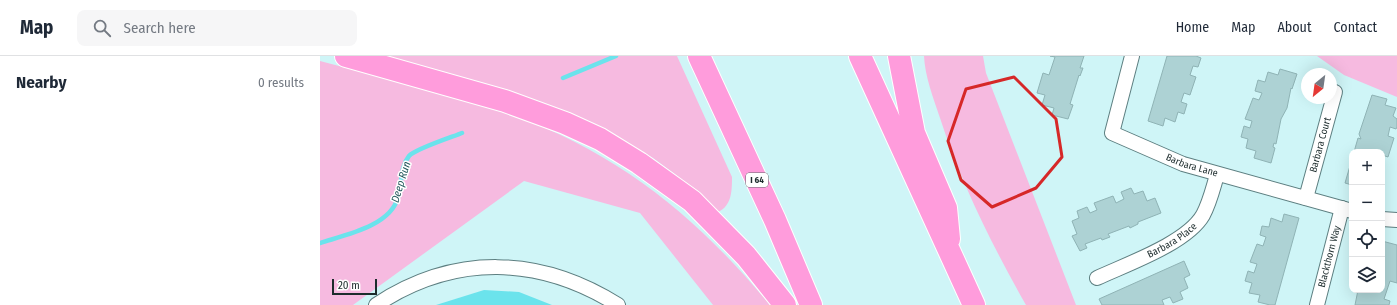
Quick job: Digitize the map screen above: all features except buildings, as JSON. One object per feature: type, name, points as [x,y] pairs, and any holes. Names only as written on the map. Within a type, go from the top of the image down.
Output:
[{"type":"highway","points":[[346,56],[505,101],[565,123],[600,139],[639,163],[692,201],[746,256],[785,305]]},
{"type":"highway","name":"I 64","points":[[699,56],[775,220],[811,305]]},
{"type":"highway","points":[[860,56],[974,305]]},
{"type":"highway","points":[[899,56],[914,133],[946,208],[950,254]]},
{"type":"street","name":"Barbara Lane","points":[[1132,56],[1112,133],[1183,164],[1217,175],[1347,209]]},
{"type":"street","name":"Barbara Court","points":[[1306,198],[1332,104]]},
{"type":"street","name":"Barbara Place","points":[[1097,278],[1178,239],[1193,228],[1203,215],[1210,199],[1217,175]]},
{"type":"street","name":"Blackthorn Way","points":[[1317,305],[1347,209]]},
{"type":"street","points":[[1385,219],[1397,220]]},
{"type":"street","points":[[376,305],[391,295],[438,276],[473,268],[507,267],[527,269],[561,277],[597,292],[618,305]]},
{"type":"highlighted area","points":[[1014,77],[1056,119],[1062,157],[1036,188],[992,207],[961,180],[948,141],[966,89]]},
{"type":"shaded area","points":[[375,56],[677,56],[732,177],[729,202],[718,212],[676,175],[653,158],[607,132]]},
{"type":"shaded area","points":[[924,56],[983,56],[986,73],[1076,305],[1026,305],[989,237],[967,190],[948,142],[930,87]]},
{"type":"shaded area","points":[[1317,56],[1397,56],[1397,97],[1344,75],[1337,70],[1337,68],[1334,68]]},
{"type":"shaded area","points":[[320,61],[441,92],[489,107],[552,131],[588,149],[623,169],[655,192],[685,217],[714,244],[770,305],[713,305],[640,213],[524,181],[353,305],[320,305]]},
{"type":"water","points":[[484,290],[519,292],[552,305],[436,305]]},
{"type":"waterway","name":"Deep Run","points":[[563,78],[616,56]]},
{"type":"waterway","name":"Deep Run","points":[[320,243],[354,233],[377,222],[394,207],[398,197],[404,165],[409,156],[426,147],[462,133]]}]
